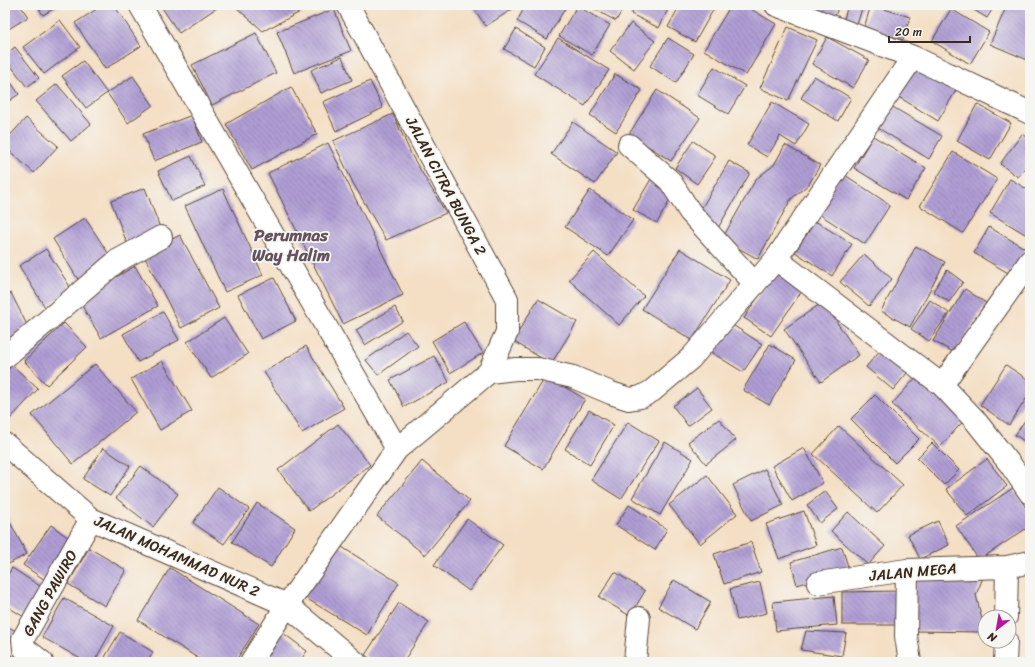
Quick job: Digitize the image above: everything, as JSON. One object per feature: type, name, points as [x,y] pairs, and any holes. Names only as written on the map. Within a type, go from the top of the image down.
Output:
[{"type":"street","points":[[140,5],[397,449]]},
{"type":"street","name":"JALAN CITRA BUNGA 2","points":[[348,5],[507,299],[507,332],[489,372]]},
{"type":"street","points":[[776,5],[913,57],[1030,112]]},
{"type":"street","points":[[251,662],[287,605],[397,449],[489,372],[516,369],[538,370],[574,378],[611,394],[629,399],[641,397],[652,391],[691,358],[776,259],[913,57]]},
{"type":"street","points":[[629,146],[670,180],[690,212],[756,284]]},
{"type":"street","points":[[5,357],[117,261],[161,237]]},
{"type":"street","points":[[776,259],[942,385],[1001,453],[1030,493]]},
{"type":"street","points":[[942,385],[1030,261]]},
{"type":"street","name":"JALAN MOHAMMAD NUR 2","points":[[5,444],[91,519],[287,605],[355,662]]},
{"type":"street","name":"GANG PAWIRO","points":[[42,662],[24,648],[24,639],[91,519]]},
{"type":"street","name":"JALAN MEGA","points":[[818,583],[907,570],[1007,567],[1030,562]]},
{"type":"street","points":[[1006,609],[1007,567]]},
{"type":"street","points":[[907,570],[906,636],[910,662]]},
{"type":"street","points":[[635,662],[639,618]]},
{"type":"street","points":[[1005,662],[1006,649]]},
{"type":"building","points":[[5,5],[20,5],[28,17],[7,30],[5,27]]},
{"type":"building","points":[[37,5],[60,5],[43,15]]},
{"type":"building","points":[[103,5],[114,5],[141,46],[105,69],[75,23]]},
{"type":"building","points":[[160,5],[221,5],[179,33]]},
{"type":"building","points":[[237,5],[314,5],[263,31],[238,9]]},
{"type":"building","points":[[471,5],[512,5],[514,8],[486,26]]},
{"type":"building","points":[[526,5],[567,5],[547,39],[517,21]]},
{"type":"building","points":[[587,5],[625,5],[616,21]]},
{"type":"building","points":[[636,5],[670,5],[659,28],[631,14]]},
{"type":"building","points":[[680,5],[716,5],[695,42],[668,27]]},
{"type":"building","points":[[731,5],[744,5],[776,24],[746,75],[704,50]]},
{"type":"building","points":[[789,5],[839,5],[832,24]]},
{"type":"building","points":[[848,5],[863,5],[855,31],[842,26]]},
{"type":"building","points":[[871,5],[910,17],[903,40],[864,28]]},
{"type":"building","points":[[966,5],[995,5],[987,18]]},
{"type":"building","points":[[1007,5],[1030,5],[1030,61],[990,44]]},
{"type":"building","points":[[577,6],[610,25],[592,55],[559,36]]},
{"type":"building","points":[[334,9],[351,51],[294,73],[277,32]]},
{"type":"building","points":[[951,9],[989,32],[970,64],[932,41]]},
{"type":"building","points":[[60,20],[80,47],[44,74],[23,47]]},
{"type":"building","points":[[631,23],[655,41],[634,69],[610,51]]},
{"type":"building","points":[[788,27],[817,40],[788,101],[760,88]]},
{"type":"building","points":[[516,29],[545,47],[534,66],[504,49]]},
{"type":"building","points":[[256,33],[276,73],[212,105],[192,65]]},
{"type":"building","points":[[827,37],[869,60],[853,88],[812,64]]},
{"type":"building","points":[[558,38],[609,70],[585,106],[534,74]]},
{"type":"building","points":[[668,38],[694,54],[676,83],[650,66]]},
{"type":"building","points":[[15,47],[39,78],[27,87],[5,58],[5,55]]},
{"type":"building","points":[[342,57],[352,80],[321,93],[311,70]]},
{"type":"building","points":[[83,61],[107,93],[86,108],[62,76]]},
{"type":"building","points":[[914,61],[958,87],[938,121],[894,94]]},
{"type":"building","points":[[714,67],[745,86],[728,114],[697,95]]},
{"type":"building","points":[[5,74],[19,94],[5,104]]},
{"type":"building","points":[[615,74],[642,90],[616,132],[590,115]]},
{"type":"building","points":[[133,76],[153,105],[128,123],[107,93]]},
{"type":"building","points":[[814,76],[851,98],[838,121],[801,98]]},
{"type":"building","points":[[370,81],[383,108],[336,131],[323,102]]},
{"type":"building","points":[[57,84],[91,124],[71,141],[36,101]]},
{"type":"building","points":[[291,87],[317,134],[252,170],[226,124]]},
{"type":"building","points":[[657,90],[700,118],[671,161],[629,134]]},
{"type":"building","points":[[772,102],[809,124],[796,146],[780,136],[767,157],[747,145]]},
{"type":"building","points":[[977,104],[1011,123],[990,160],[957,141]]},
{"type":"building","points":[[891,106],[942,136],[929,159],[878,128]]},
{"type":"building","points":[[393,114],[412,156],[446,213],[386,240],[353,183],[333,141]]},
{"type":"building","points":[[192,115],[202,142],[154,161],[143,134]]},
{"type":"building","points":[[26,118],[58,146],[34,173],[5,147],[5,141]]},
{"type":"building","points":[[573,122],[617,152],[595,184],[551,154]]},
{"type":"building","points":[[1022,134],[1030,140],[1030,161],[1018,177],[1000,164]]},
{"type":"building","points":[[873,136],[926,168],[906,200],[854,168]]},
{"type":"building","points":[[693,141],[716,156],[697,184],[675,168]]},
{"type":"building","points":[[328,143],[403,295],[343,324],[268,173]]},
{"type":"building","points":[[785,145],[820,165],[809,184],[791,199],[758,259],[722,239],[756,179],[774,165]]},
{"type":"building","points":[[953,152],[997,179],[963,233],[920,206]]},
{"type":"building","points":[[191,156],[205,186],[172,201],[158,171]]},
{"type":"building","points":[[729,161],[750,173],[718,228],[697,216]]},
{"type":"building","points":[[842,173],[890,205],[865,244],[816,212]]},
{"type":"building","points":[[651,179],[674,193],[657,223],[633,210]]},
{"type":"building","points":[[1010,179],[1030,191],[1030,237],[990,213]]},
{"type":"building","points":[[145,188],[162,233],[128,246],[111,201]]},
{"type":"building","points":[[223,189],[263,275],[225,292],[185,206]]},
{"type":"building","points":[[590,190],[633,220],[608,256],[565,227]]},
{"type":"building","points":[[85,218],[112,259],[79,281],[53,239]]},
{"type":"building","points":[[815,221],[852,244],[832,276],[795,252]]},
{"type":"building","points":[[989,227],[1026,249],[1010,274],[974,253]]},
{"type":"building","points":[[180,235],[219,308],[181,328],[143,254]]},
{"type":"building","points":[[916,246],[945,262],[910,327],[881,311]]},
{"type":"building","points":[[46,249],[72,290],[45,307],[19,266]]},
{"type":"building","points":[[680,249],[730,280],[692,340],[642,309]]},
{"type":"building","points":[[594,252],[644,296],[619,325],[569,280]]},
{"type":"building","points":[[864,254],[892,279],[869,306],[840,282]]},
{"type":"building","points":[[135,266],[158,306],[101,338],[78,299]]},
{"type":"building","points":[[778,267],[806,285],[771,336],[744,318]]},
{"type":"building","points":[[947,270],[963,282],[949,302],[933,291]]},
{"type":"building","points":[[274,278],[296,321],[261,339],[238,295]]},
{"type":"building","points":[[965,289],[986,303],[955,353],[933,341]]},
{"type":"building","points":[[11,293],[31,333],[5,345],[5,296]]},
{"type":"building","points":[[538,299],[577,322],[551,364],[513,341]]},
{"type":"building","points":[[930,300],[949,313],[929,341],[911,329]]},
{"type":"building","points":[[823,302],[859,355],[821,382],[784,329]]},
{"type":"building","points":[[395,307],[403,321],[365,345],[356,330]]},
{"type":"building","points":[[163,312],[179,340],[138,362],[123,334]]},
{"type":"building","points":[[224,318],[248,354],[211,378],[187,342]]},
{"type":"building","points":[[464,322],[483,353],[450,373],[432,341]]},
{"type":"building","points":[[728,322],[762,344],[743,372],[709,351]]},
{"type":"building","points":[[64,323],[87,347],[47,385],[24,361]]},
{"type":"building","points":[[406,331],[418,346],[378,375],[366,360]]},
{"type":"building","points":[[886,343],[913,366],[893,390],[866,367]]},
{"type":"building","points":[[770,344],[796,360],[769,405],[743,390]]},
{"type":"building","points":[[306,346],[344,408],[302,433],[264,372]]},
{"type":"building","points":[[434,356],[449,382],[404,407],[390,380]]},
{"type":"building","points":[[162,361],[192,411],[160,430],[131,379]]},
{"type":"building","points":[[95,364],[136,412],[73,464],[32,415]]},
{"type":"building","points":[[12,365],[38,389],[10,419],[5,414],[5,373]]},
{"type":"building","points":[[1006,365],[1030,381],[1030,393],[1009,425],[980,405]]},
{"type":"building","points":[[919,374],[967,417],[940,447],[892,404]]},
{"type":"building","points":[[546,376],[585,399],[543,469],[504,446]]},
{"type":"building","points":[[697,388],[712,408],[688,426],[673,406]]},
{"type":"building","points":[[875,395],[919,439],[895,463],[851,419]]},
{"type":"building","points":[[589,410],[614,425],[590,465],[565,449]]},
{"type":"building","points":[[1030,413],[1030,445],[1015,435]]},
{"type":"building","points":[[719,419],[736,440],[706,464],[688,442]]},
{"type":"building","points":[[628,422],[659,441],[621,499],[591,480]]},
{"type":"building","points":[[338,424],[370,465],[309,511],[278,470]]},
{"type":"building","points":[[839,426],[903,485],[877,513],[813,454]]},
{"type":"building","points":[[665,442],[693,459],[660,515],[632,498]]},
{"type":"building","points":[[932,443],[959,470],[944,485],[917,458]]},
{"type":"building","points":[[103,448],[130,466],[110,496],[83,479]]},
{"type":"building","points":[[804,448],[823,483],[792,501],[772,466]]},
{"type":"building","points":[[987,459],[1007,486],[967,516],[946,489]]},
{"type":"building","points":[[422,461],[470,501],[425,555],[377,516]]},
{"type":"building","points":[[141,466],[178,494],[153,527],[116,498]]},
{"type":"building","points":[[765,469],[783,505],[751,521],[733,485]]},
{"type":"building","points":[[707,475],[737,514],[700,544],[669,505]]},
{"type":"building","points":[[218,487],[249,509],[224,544],[193,523]]},
{"type":"building","points":[[1013,488],[1030,514],[1030,526],[979,560],[956,526]]},
{"type":"building","points":[[825,491],[838,509],[820,523],[807,505]]},
{"type":"building","points":[[257,503],[295,528],[271,567],[232,542]]},
{"type":"building","points":[[629,505],[667,529],[655,550],[616,525]]},
{"type":"building","points":[[804,511],[816,545],[779,559],[766,524]]},
{"type":"building","points":[[848,512],[885,546],[868,565],[831,531]]},
{"type":"building","points":[[5,513],[27,554],[5,566]]},
{"type":"building","points":[[467,519],[503,545],[469,591],[434,565]]},
{"type":"building","points":[[938,521],[949,545],[920,559],[908,535]]},
{"type":"building","points":[[51,525],[73,541],[45,580],[23,565]]},
{"type":"building","points":[[751,542],[761,572],[724,584],[714,554]]},
{"type":"building","points":[[337,544],[399,583],[367,635],[304,597]]},
{"type":"building","points":[[842,547],[849,570],[797,585],[791,562]]},
{"type":"building","points":[[89,548],[126,570],[105,606],[68,584]]},
{"type":"building","points":[[12,568],[43,588],[24,617],[5,605],[5,579]]},
{"type":"building","points":[[170,568],[259,624],[235,662],[204,662],[138,620]]},
{"type":"building","points":[[986,570],[976,595],[979,609],[977,609],[977,632],[913,631],[916,572]]},
{"type":"building","points":[[615,572],[645,591],[630,616],[599,597]]},
{"type":"building","points":[[674,580],[711,602],[695,629],[658,607]]},
{"type":"building","points":[[760,582],[767,613],[737,620],[730,589]]},
{"type":"building","points":[[900,591],[900,625],[842,625],[842,592]]},
{"type":"building","points":[[834,596],[837,625],[776,631],[773,602]]},
{"type":"building","points":[[64,598],[114,626],[94,662],[86,662],[42,637]]},
{"type":"building","points":[[399,603],[429,622],[403,662],[375,662],[365,655]]},
{"type":"building","points":[[5,625],[16,631],[5,651]]},
{"type":"building","points":[[806,631],[846,633],[842,656],[801,650]]},
{"type":"building","points":[[120,632],[153,652],[148,662],[102,662]]},
{"type":"building","points":[[283,633],[307,651],[299,662],[262,662]]},
{"type":"building","points":[[11,655],[23,662],[7,662]]},
{"type":"district","name":"Perumnas Way Halim","points":[[291,245]]}]
